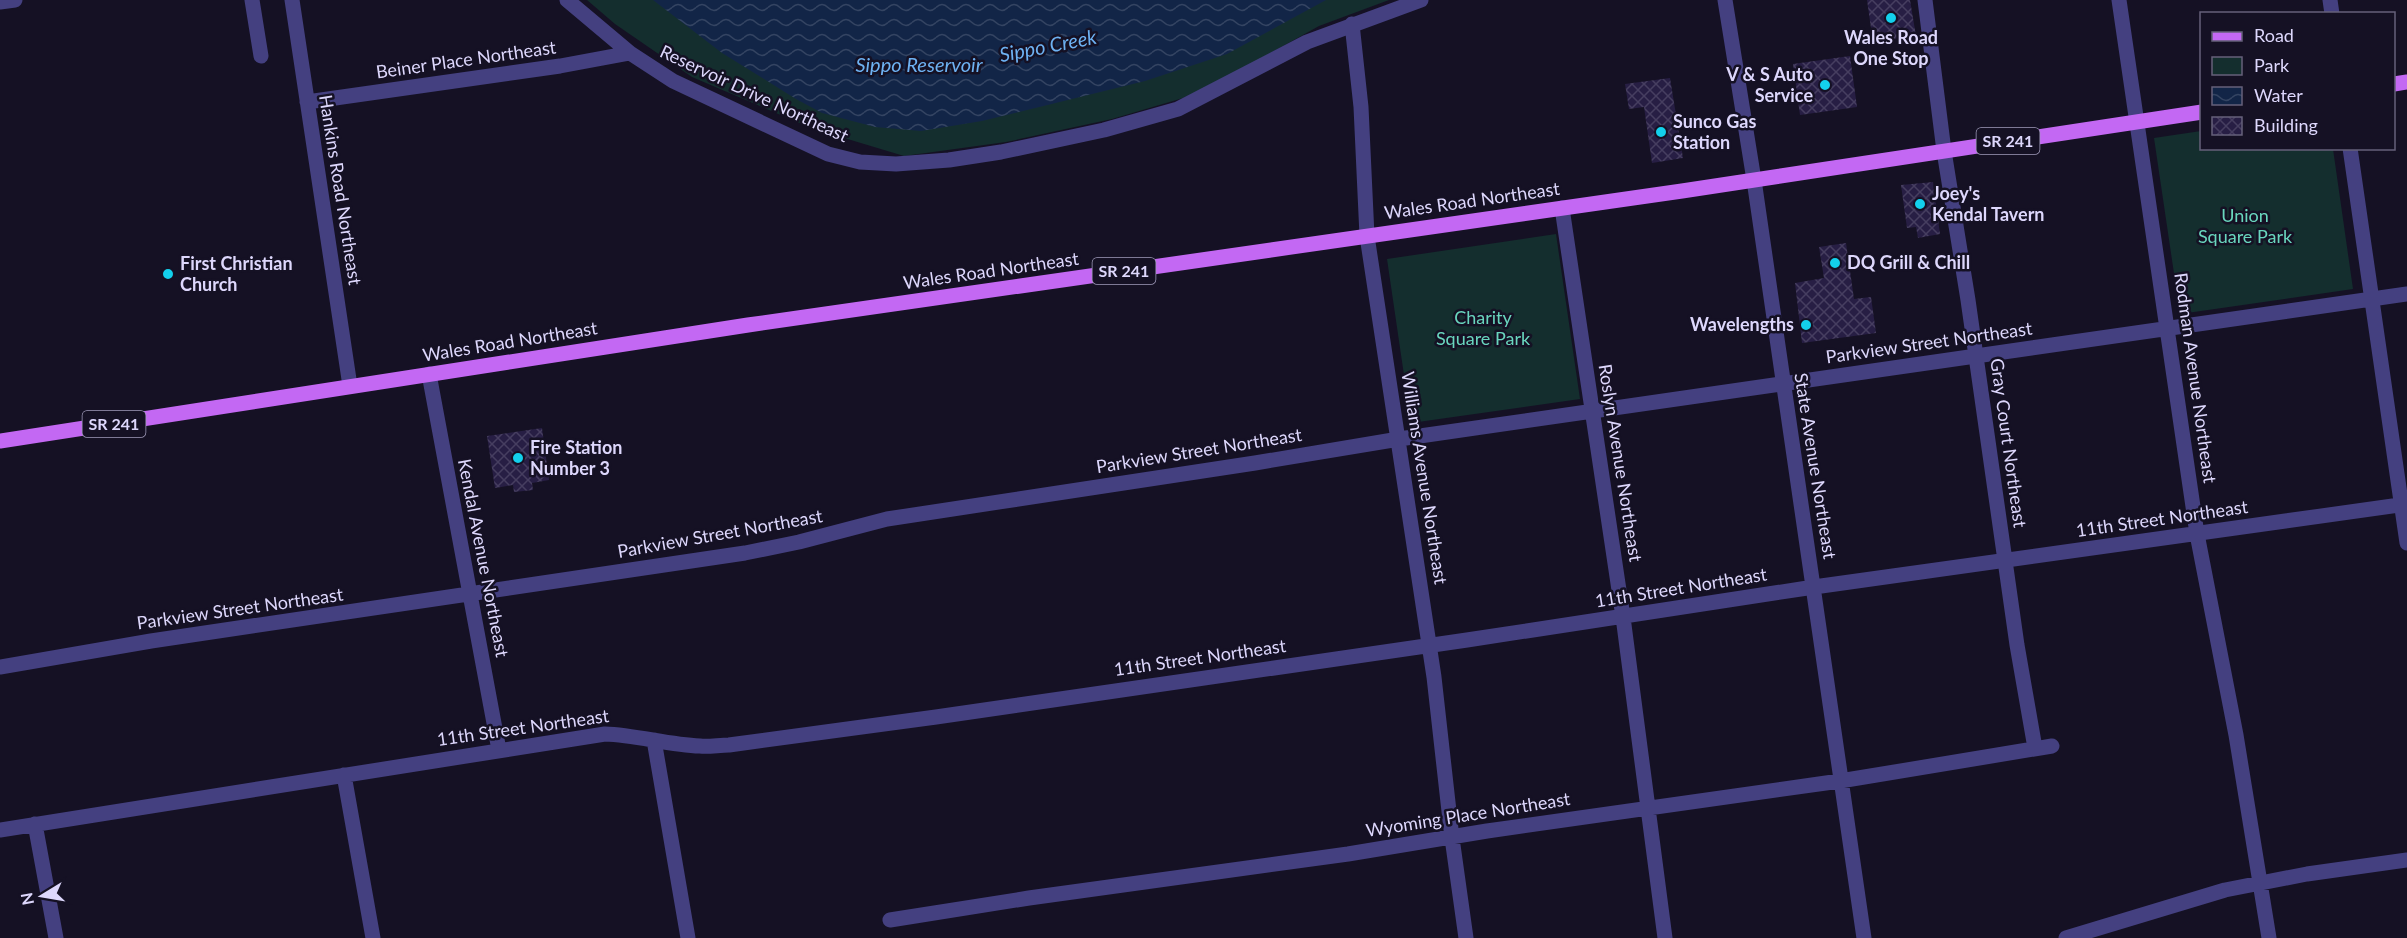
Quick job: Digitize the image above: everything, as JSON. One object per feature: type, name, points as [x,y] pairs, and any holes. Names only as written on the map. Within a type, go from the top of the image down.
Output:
[{"type":"main road","name":"Wales Road Northeast","points":[[0,441],[748,325],[1754,180],[2200,112]]},
{"type":"street","points":[[0,2],[15,0]]},
{"type":"street","points":[[252,0],[261,56]]},
{"type":"street","name":"Hankins Road Northeast","points":[[292,0],[350,386]]},
{"type":"street","name":"Reservoir Drive Northeast","points":[[567,0],[630,53],[673,81],[828,154],[860,162],[896,164],[1001,152],[1104,129],[1178,109],[1307,42],[1421,0]]},
{"type":"street","name":"State Avenue Northeast","points":[[1725,0],[1754,180],[1864,938]]},
{"type":"street","name":"Gray Court Northeast","points":[[1925,0],[1944,151],[2017,645],[2035,748]]},
{"type":"street","name":"Rodman Avenue Northeast","points":[[2119,0],[2197,534],[2236,735],[2270,938]]},
{"type":"street","name":"Williams Avenue Northeast","points":[[1352,24],[1361,107],[1366,236],[1429,645],[1466,938]]},
{"type":"street","name":"Beiner Place Northeast","points":[[307,102],[560,66],[630,53]]},
{"type":"street","points":[[2350,150],[2371,299],[2404,504],[2407,543]]},
{"type":"street","name":"Roslyn Avenue Northeast","points":[[1562,208],[1623,616],[1665,938]]},
{"type":"street","name":"Parkview Street Northeast","points":[[0,667],[151,641],[745,553],[799,542],[887,519],[1255,464],[1399,439],[2407,294]]},
{"type":"street","name":"Kendal Avenue Northeast","points":[[429,374],[500,750]]},
{"type":"street","name":"11th Street Northeast","points":[[0,830],[604,734],[630,735],[701,747],[729,744],[2404,504]]},
{"type":"street","points":[[654,740],[688,938]]},
{"type":"street","name":"Wyoming Place Northeast","points":[[890,920],[1029,898],[1348,854],[1648,807],[1840,781],[2052,746]]},
{"type":"street","points":[[344,775],[373,938]]},
{"type":"street","points":[[35,824],[56,938]]},
{"type":"street","points":[[2066,938],[2225,890],[2261,882],[2407,860]]},
{"type":"green space","name":"Sippo Reservoir","points":[[587,0],[1389,0],[1319,26],[1224,79],[1183,98],[1112,119],[1006,142],[904,156],[811,128],[692,77],[615,24]]},
{"type":"green space","name":"Union Square Park","points":[[2200,131],[2200,150],[2333,150],[2353,289],[2180,314],[2154,138]]},
{"type":"green space","name":"Charity Square Park","points":[[1556,234],[1580,399],[1411,423],[1387,259]]},
{"type":"water","name":"Sippo Reservoir","points":[[653,0],[1326,0],[1227,54],[1145,81],[982,121],[921,131],[875,127],[822,113],[722,53]]},
{"type":"building","name":"Wales Road One Stop","points":[[1867,0],[1910,0],[1916,36],[1873,42]]},
{"type":"building","name":"V & S Auto Service","points":[[1850,56],[1857,107],[1800,115],[1793,64]]},
{"type":"building","points":[[1670,78],[1683,158],[1652,163],[1644,107],[1629,109],[1625,84]]},
{"type":"building","name":"Joey's Kendal Tavern","points":[[1933,182],[1940,234],[1918,238],[1916,227],[1907,228],[1901,185]]},
{"type":"building","points":[[1846,243],[1854,299],[1871,297],[1876,333],[1802,343],[1795,283],[1824,278],[1819,247]]},
{"type":"building","points":[[542,428],[549,480],[532,483],[533,490],[514,492],[513,485],[495,488],[487,436]]},
{"type":"place","name":"Wales Road One Stop","points":[[1891,18]]},
{"type":"place","name":"V & S Auto Service","points":[[1825,85]]},
{"type":"place","name":"Sunco Gas Station","points":[[1661,132]]},
{"type":"place","name":"Joey's Kendal Tavern","points":[[1920,204]]},
{"type":"place","name":"DQ Grill & Chill","points":[[1835,263]]},
{"type":"place","name":"First Christian Church","points":[[168,274]]},
{"type":"place","name":"Wavelengths","points":[[1806,325]]},
{"type":"place","name":"Fire Station Number 3","points":[[518,458]]},
{"type":"water label","name":"Sippo Creek","points":[[1048,46]]}]
